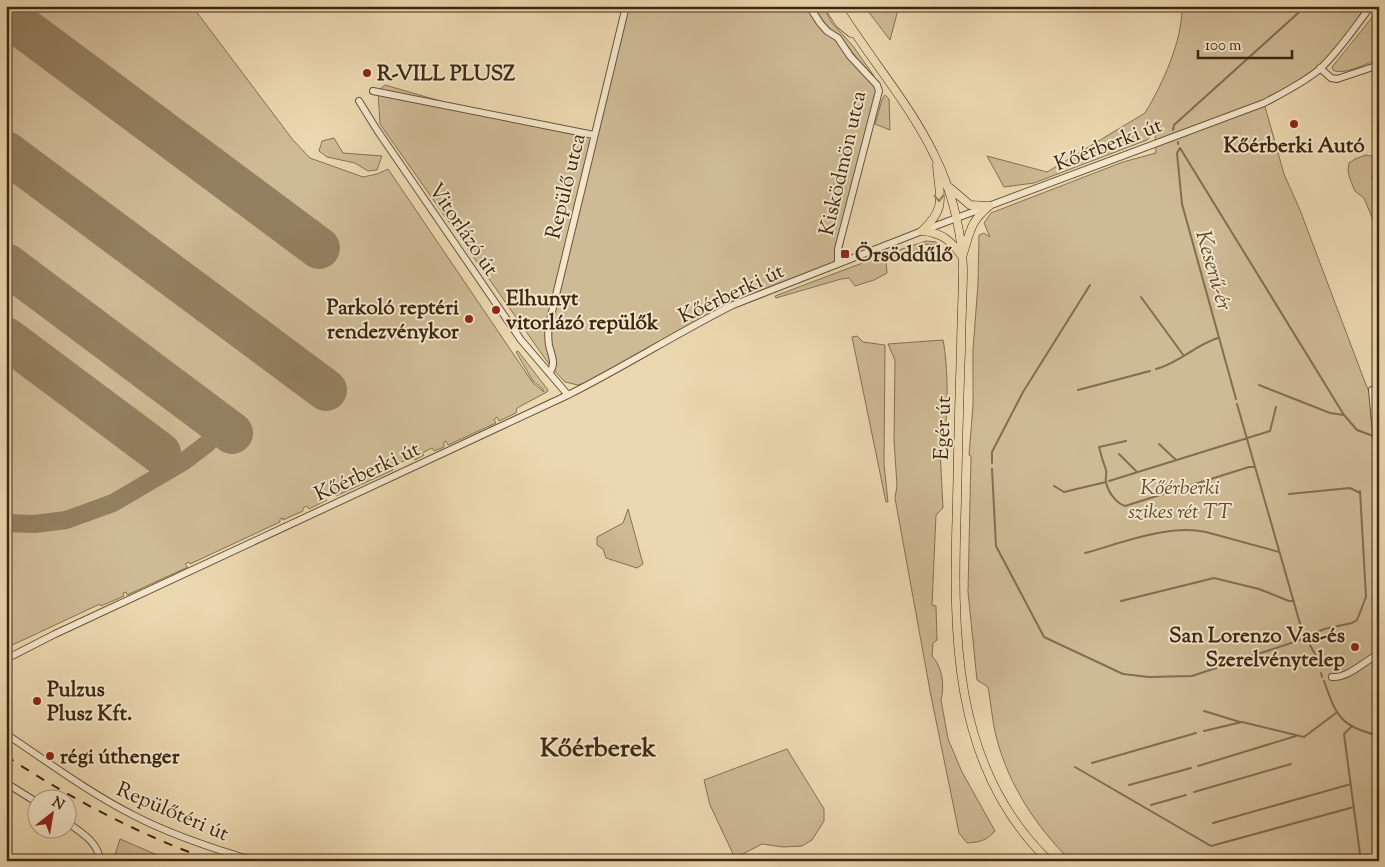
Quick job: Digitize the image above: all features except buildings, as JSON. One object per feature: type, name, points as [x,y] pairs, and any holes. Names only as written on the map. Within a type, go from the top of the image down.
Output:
[{"type":"main road","points":[[828,6],[840,24],[858,39]]},
{"type":"main road","name":"Egér út","points":[[837,6],[858,39],[908,106],[927,139],[949,188],[962,256],[955,567],[961,674],[972,730],[990,778],[1016,822],[1050,861]]},
{"type":"main road","points":[[922,231],[935,218],[941,202],[937,159]]},
{"type":"main road","points":[[949,188],[970,205],[989,206]]},
{"type":"main road","points":[[962,256],[974,222],[989,206]]},
{"type":"main road","points":[[922,231],[941,235],[962,256]]},
{"type":"street","name":"Repülő utca","points":[[549,373],[554,364],[549,343],[549,324],[626,6]]},
{"type":"street","name":"Kisködmön utca","points":[[809,6],[820,24],[838,38],[850,56],[877,85],[879,91],[838,249],[838,264]]},
{"type":"street","name":"Kőérberki út","points":[[6,659],[55,634],[608,376],[718,312],[922,231],[1264,103],[1285,92],[1320,68],[1371,6]]},
{"type":"street","points":[[1320,68],[1331,78],[1337,79],[1379,65]]},
{"type":"street","points":[[373,91],[594,135]]},
{"type":"street","name":"Vitorlázó út","points":[[359,101],[501,312],[531,353],[568,395]]},
{"type":"street","points":[[1372,390],[1379,466]]},
{"type":"street","points":[[1332,677],[1358,668],[1379,654]]},
{"type":"street","name":"Repülőtéri út","points":[[6,734],[99,796],[134,816],[182,836],[255,861]]},
{"type":"street","points":[[6,783],[28,797]]},
{"type":"street","points":[[78,829],[92,842],[99,853],[100,861]]},
{"type":"green space","points":[[6,6],[192,6],[293,140],[310,158],[363,177],[388,169],[533,383],[544,392],[533,381],[516,352],[518,351],[548,390],[547,392],[517,408],[516,413],[499,421],[497,417],[494,419],[496,423],[448,445],[446,441],[444,442],[444,447],[434,451],[432,448],[422,453],[424,455],[415,460],[413,457],[392,466],[393,470],[336,496],[336,493],[325,498],[327,500],[309,509],[307,506],[303,508],[303,511],[283,520],[283,518],[280,519],[280,522],[190,564],[189,562],[185,564],[188,567],[127,595],[126,592],[123,593],[124,596],[101,606],[100,604],[6,648]]},
{"type":"green space","points":[[626,6],[809,6],[879,91],[838,264],[733,305],[608,375],[578,385],[565,382],[551,367],[380,124],[378,91],[385,85],[482,113],[594,135]]},
{"type":"green space","points":[[813,6],[823,6],[832,23],[853,46],[874,76],[872,77],[841,38],[826,25]]},
{"type":"green space","points":[[864,6],[899,6],[890,40]]},
{"type":"green space","name":"Kőérberki szikes rét TT","points":[[1182,6],[1371,6],[1320,68],[1264,103],[1284,174],[1300,210],[1369,392],[1379,390],[1379,861],[1071,861],[1046,834],[1016,788],[1001,754],[996,736],[988,687],[977,680],[968,592],[971,456],[969,455],[973,405],[973,350],[978,284],[979,235],[984,233],[990,237],[984,223],[991,213],[1123,162],[1156,153],[1155,133],[1147,140],[1034,183],[1004,187],[987,156],[1047,172],[1145,113],[1170,62],[1179,33]]},
{"type":"green space","points":[[1379,9],[1379,59],[1349,70],[1333,70],[1332,67]]},
{"type":"green space","points":[[885,95],[889,99],[890,130],[875,124]]},
{"type":"green space","points":[[334,138],[343,153],[382,156],[377,170],[368,171],[355,163],[327,157],[319,151],[322,141]]},
{"type":"green space","points":[[1366,155],[1376,157],[1378,160],[1372,178],[1379,187],[1379,234],[1364,198],[1355,191],[1348,171],[1349,163]]},
{"type":"green space","points":[[926,241],[936,242],[937,244],[922,244],[919,249],[905,254],[905,257],[895,262],[887,257],[887,254]]},
{"type":"green space","points":[[881,256],[886,261],[887,273],[874,280],[855,286],[849,278],[841,279],[776,298],[775,296]]},
{"type":"green space","points":[[857,336],[863,342],[885,345],[884,464],[888,502],[886,502],[852,337]]},
{"type":"green space","points":[[943,340],[947,380],[947,412],[940,450],[943,508],[936,515],[932,605],[936,606],[937,640],[933,643],[932,656],[942,676],[941,700],[948,739],[962,772],[995,831],[989,837],[982,840],[967,843],[959,833],[931,696],[895,498],[897,486],[894,440],[895,360],[888,344]]},
{"type":"green space","points":[[628,509],[643,564],[637,568],[606,558],[603,549],[597,545],[597,537],[623,523]]},
{"type":"green space","points":[[787,749],[824,809],[824,821],[812,840],[802,846],[783,847],[762,844],[735,858],[710,805],[704,780]]},
{"type":"green space","points":[[120,839],[171,861],[113,861]]},
{"type":"waterway","points":[[1173,130],[1174,125],[1306,6]]},
{"type":"waterway","points":[[1180,148],[1344,415],[1357,430],[1373,436]]},
{"type":"waterway","name":"Keserű-ér","points":[[1180,148],[1177,153],[1182,204],[1236,399]]},
{"type":"waterway","points":[[992,463],[992,452],[1023,392],[1090,285]]},
{"type":"waterway","points":[[1141,297],[1184,356]]},
{"type":"waterway","points":[[1156,369],[1172,363],[1218,338]]},
{"type":"waterway","points":[[1078,390],[1150,371]]},
{"type":"waterway","points":[[1259,385],[1330,413],[1344,415]]},
{"type":"waterway","name":"Keserű-ér","points":[[1237,404],[1303,634],[1309,643]]},
{"type":"waterway","points":[[1109,481],[1270,431],[1276,407]]},
{"type":"waterway","points":[[1126,441],[1099,447],[1106,470],[1106,481],[1109,490],[1113,497],[1125,506],[1249,467],[1255,467]]},
{"type":"waterway","points":[[1159,444],[1176,460]]},
{"type":"waterway","points":[[1119,454],[1137,472]]},
{"type":"waterway","points":[[992,469],[996,546],[1044,637],[1123,674],[1149,677],[1192,676],[1306,638],[1324,629],[1352,623],[1357,620],[1366,597],[1360,491]]},
{"type":"waterway","points":[[1054,486],[1064,492],[1106,482]]},
{"type":"waterway","points":[[1289,494],[1350,488],[1360,493]]},
{"type":"waterway","points":[[1085,553],[1145,536],[1176,530],[1206,532],[1279,552]]},
{"type":"waterway","points":[[1121,601],[1214,578],[1259,589],[1289,601],[1294,601]]},
{"type":"waterway","name":"Keserű-ér","points":[[1310,645],[1316,656]]},
{"type":"waterway","name":"Keserű-ér","points":[[1321,673],[1322,677]]},
{"type":"waterway","name":"Keserű-ér","points":[[1324,681],[1333,704],[1342,718],[1356,728],[1379,736]]},
{"type":"waterway","points":[[1204,711],[1240,722]]},
{"type":"waterway","points":[[1204,731],[1242,722],[1304,737],[1336,713]]},
{"type":"waterway","points":[[1351,727],[1344,734],[1360,854]]},
{"type":"waterway","points":[[1092,763],[1196,733]]},
{"type":"waterway","points":[[1198,766],[1296,736]]},
{"type":"waterway","points":[[1194,792],[1291,764]]},
{"type":"waterway","points":[[1075,767],[1211,846],[1354,807]]},
{"type":"waterway","points":[[1129,785],[1191,768]]},
{"type":"waterway","points":[[1213,823],[1351,784]]},
{"type":"waterway","points":[[1151,805],[1186,795]]},
{"type":"taxiway","points":[[6,523],[35,524],[66,520],[113,503],[183,462],[208,443],[221,424]]},
{"type":"runway","points":[[6,15],[319,248]]},
{"type":"runway","points":[[6,152],[326,390]]},
{"type":"runway","points":[[6,264],[232,433]]},
{"type":"runway","points":[[6,338],[160,453]]},
{"type":"railway","points":[[6,756],[106,815],[159,840],[213,861]]},
{"type":"place","name":"R-VILL PLUSZ","points":[[367,73]]},
{"type":"place","name":"Kőérberki Autó","points":[[1294,124]]},
{"type":"place","name":"Örsöddűlő","points":[[845,254]]},
{"type":"place","name":"Elhunyt vitorlázó repülők","points":[[496,310]]},
{"type":"place","name":"Parkoló reptéri rendezvénykor","points":[[469,319]]},
{"type":"place","name":"San Lorenzo Vas-és Szerelvénytelep","points":[[1355,647]]},
{"type":"place","name":"Pulzus Plusz Kft.","points":[[37,701]]},
{"type":"place","name":"régi úthenger","points":[[50,756]]},
{"type":"district","name":"Kőérberek","points":[[598,747]]}]
